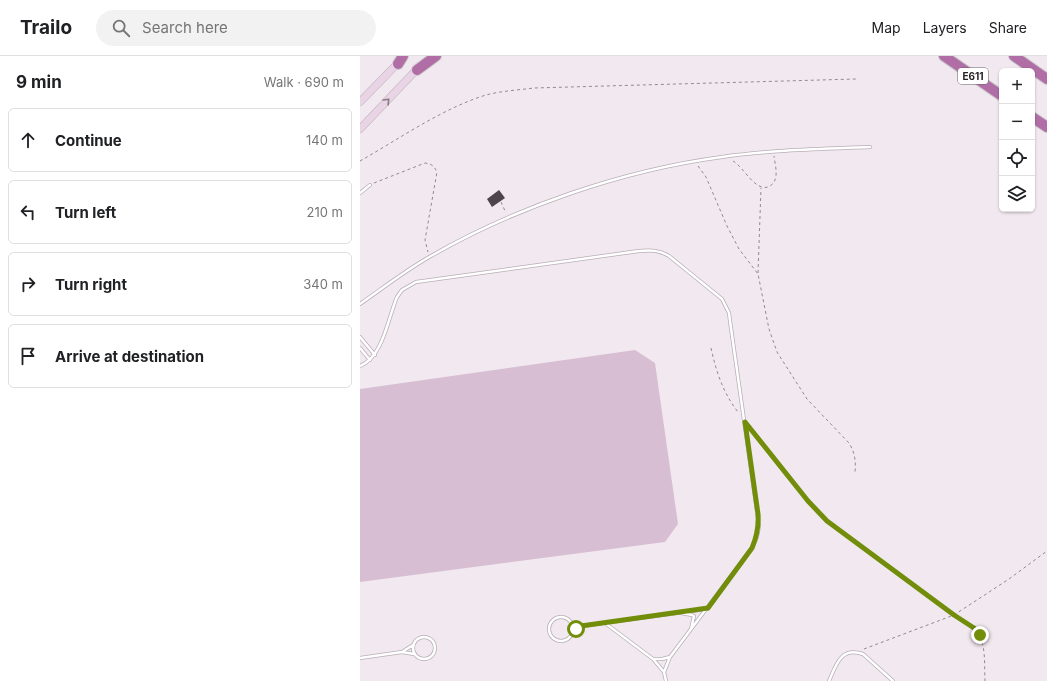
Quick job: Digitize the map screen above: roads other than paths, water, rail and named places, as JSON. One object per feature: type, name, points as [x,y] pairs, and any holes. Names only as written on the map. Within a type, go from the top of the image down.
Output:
[{"type":"highway","points":[[417,70],[436,56]]},
{"type":"highway","name":"E611","points":[[944,56],[999,94]]},
{"type":"highway","points":[[1014,56],[1047,79]]},
{"type":"highway","points":[[1035,119],[1047,127]]},
{"type":"main road","points":[[360,129],[430,56]]},
{"type":"main road","points":[[360,102],[403,58]]},
{"type":"lane","points":[[360,304],[431,256],[508,217],[566,196],[617,180],[672,165],[723,157],[774,152],[870,147]]},
{"type":"lane","points":[[360,193],[370,185]]},
{"type":"lane","points":[[360,366],[375,355],[397,297],[408,285],[416,282],[631,252],[656,250],[663,252],[676,261],[722,299],[726,306],[730,320],[759,526],[757,537],[752,548],[670,657],[664,672]]},
{"type":"lane","points":[[360,337],[375,355]]},
{"type":"lane","points":[[360,348],[370,360]]},
{"type":"lane","points":[[581,626],[568,639],[561,641],[554,639],[549,629],[551,622],[557,618],[565,618],[570,622],[581,626],[708,608]]},
{"type":"lane","points":[[678,612],[694,616],[690,632]]},
{"type":"lane","points":[[570,622],[573,628],[572,634]]},
{"type":"lane","points":[[604,623],[653,659],[664,672],[666,681]]},
{"type":"lane","points":[[360,658],[402,652],[414,654],[420,659],[427,660],[435,652],[435,645],[431,639],[424,637],[417,639],[413,645],[402,652]]},
{"type":"lane","points":[[413,645],[414,654]]},
{"type":"lane","points":[[829,681],[839,659],[844,654],[857,651],[863,654],[893,681]]},
{"type":"lane","points":[[653,659],[670,657]]}]
